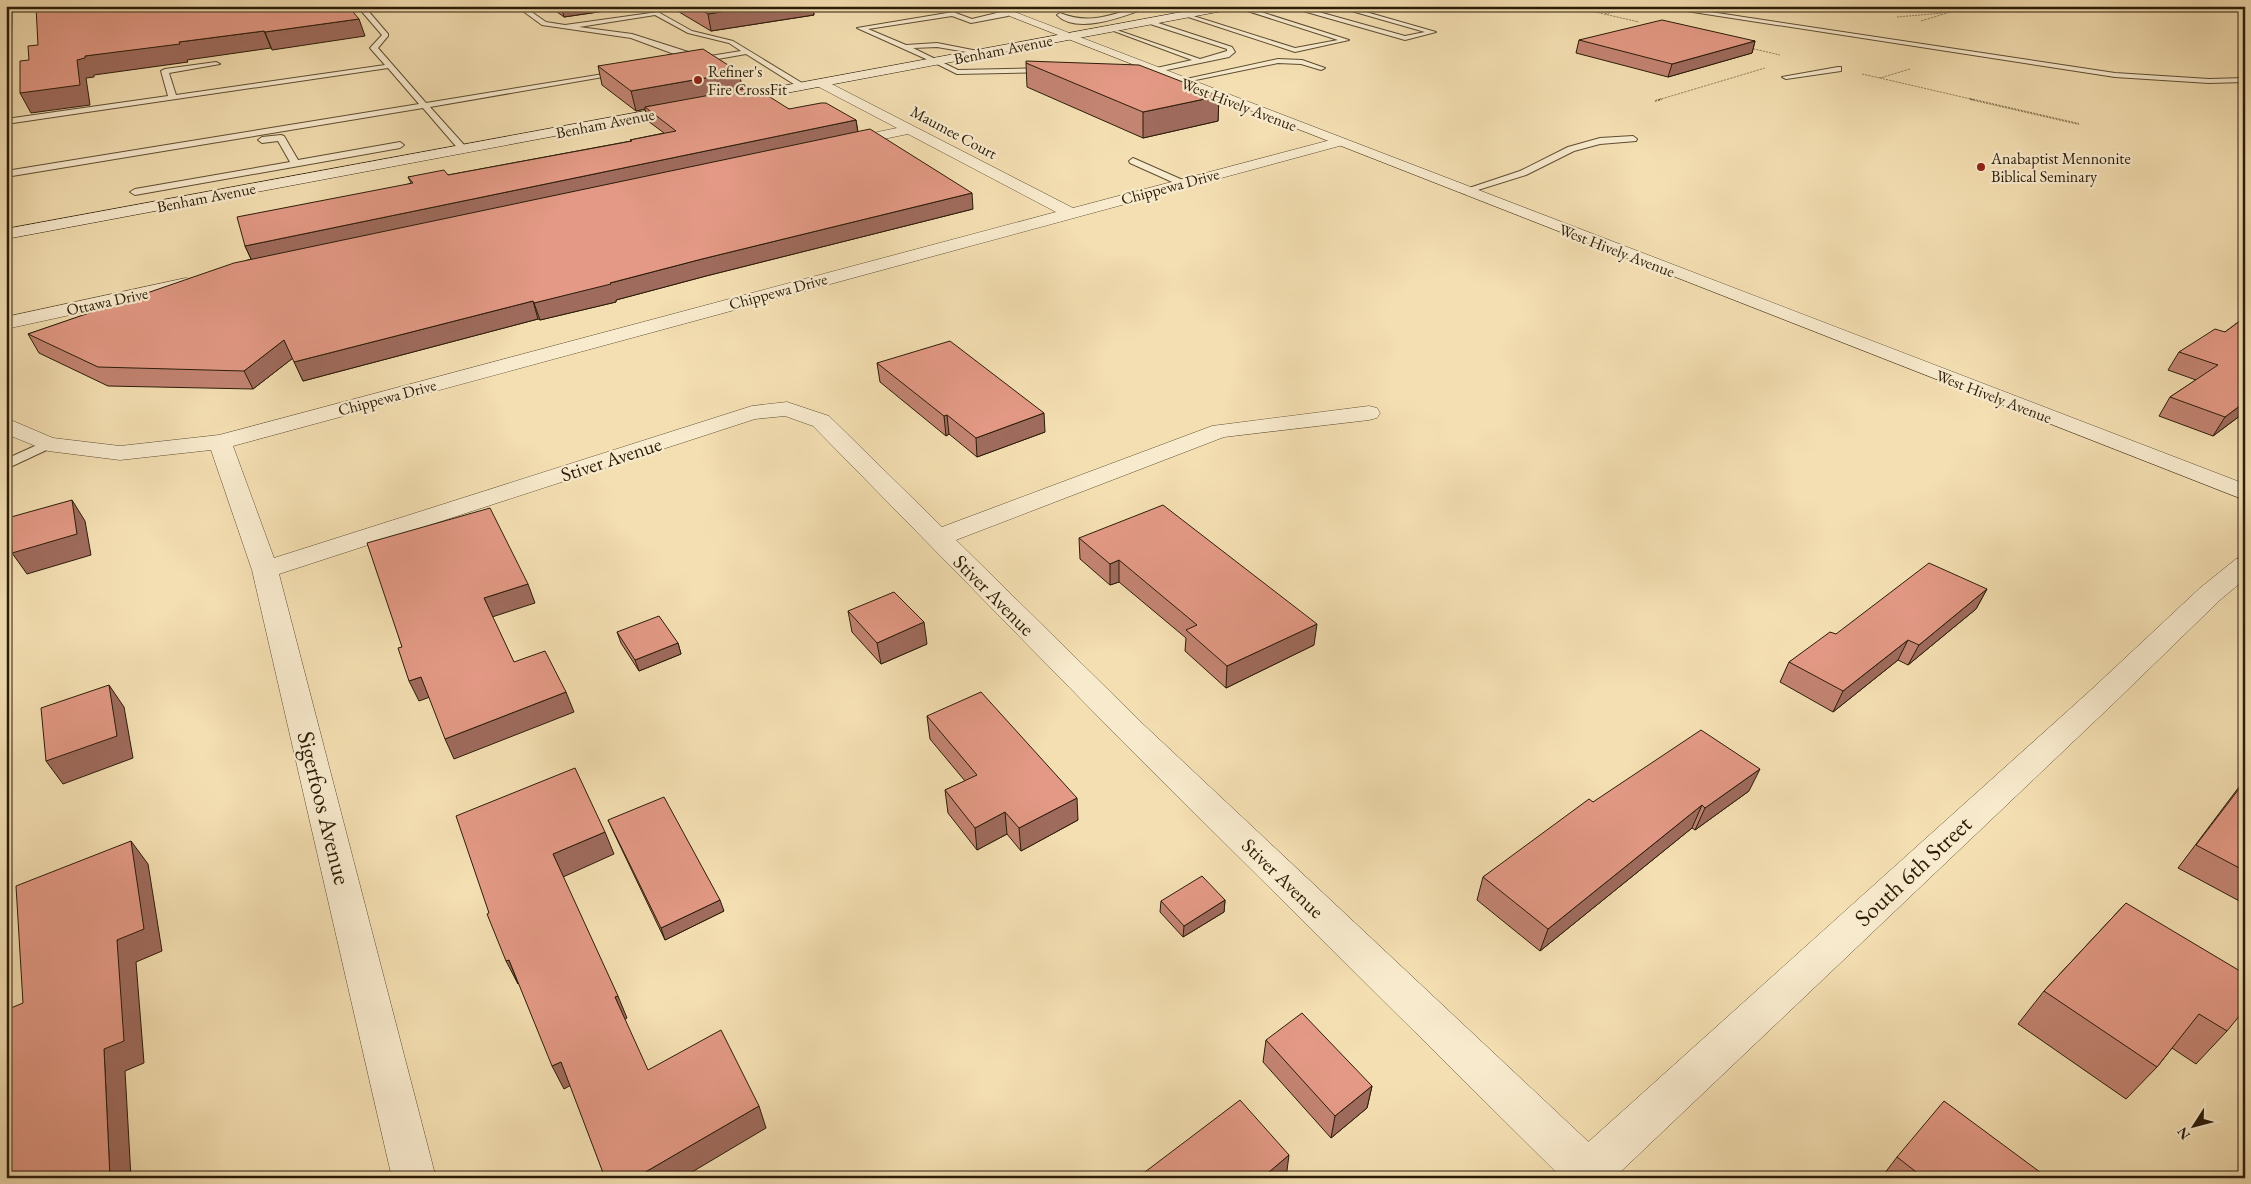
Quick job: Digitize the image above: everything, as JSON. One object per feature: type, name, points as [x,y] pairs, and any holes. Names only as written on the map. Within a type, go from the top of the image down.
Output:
[{"type":"street","name":"West Hively Avenue","points":[[989,6],[1166,77],[2245,493]]},
{"type":"street","name":"Benham Avenue","points":[[716,102],[1068,37],[1113,28],[1150,16],[1170,18],[1234,6]]},
{"type":"street","name":"Maumee Court","points":[[822,82],[1070,213]]},
{"type":"street","name":"Benham Avenue","points":[[6,234],[696,106]]},
{"type":"street","points":[[824,148],[911,129]]},
{"type":"street","name":"Chippewa Drive","points":[[6,425],[48,444],[120,452],[220,442],[1338,142]]},
{"type":"street","name":"Ottawa Drive","points":[[6,323],[201,281]]},
{"type":"street","name":"Stiver Avenue","points":[[266,570],[752,413],[787,409],[821,421],[1133,733],[1588,1176]]},
{"type":"street","points":[[938,538],[1220,431],[1369,414]]},
{"type":"street","name":"Sigerfoos Avenue","points":[[220,442],[266,570],[414,1178]]},
{"type":"street","name":"South 6th Street","points":[[1588,1176],[2210,594],[2245,565]]},
{"type":"lane","points":[[6,66],[9,6]]},
{"type":"lane","points":[[360,6],[386,35],[374,48],[463,149]]},
{"type":"lane","points":[[519,6],[544,24],[632,36],[677,52],[713,58]]},
{"type":"lane","points":[[1038,6],[971,21],[954,14],[858,27],[938,61],[957,72],[1053,70]]},
{"type":"lane","points":[[1185,15],[1295,50],[1346,40],[1234,6]]},
{"type":"lane","points":[[1305,6],[1305,10],[1405,38],[1432,32],[1337,6]]},
{"type":"lane","points":[[1657,6],[2116,75],[2209,81],[2245,80]]},
{"type":"lane","points":[[1063,11],[1067,20],[1102,21],[1120,16],[1133,9]]},
{"type":"lane","points":[[1110,13],[1133,9],[1230,48],[1231,52],[1226,55],[1200,61],[1166,77]]},
{"type":"lane","points":[[564,27],[656,13],[690,32],[731,42],[803,86]]},
{"type":"lane","points":[[1110,13],[1120,16]]},
{"type":"lane","points":[[1113,28],[1200,61]]},
{"type":"lane","points":[[1895,51],[1908,44]]},
{"type":"lane","points":[[903,46],[938,45],[984,53]]},
{"type":"lane","points":[[684,63],[747,52]]},
{"type":"lane","points":[[1166,77],[1278,61],[1302,62],[1321,68]]},
{"type":"lane","points":[[173,98],[166,71],[216,64]]},
{"type":"lane","points":[[6,122],[390,66]]},
{"type":"lane","points":[[1786,77],[1838,69]]},
{"type":"lane","points":[[6,174],[636,71]]},
{"type":"lane","points":[[258,140],[281,138],[296,164]]},
{"type":"lane","points":[[1464,191],[1523,173],[1571,149],[1600,141],[1634,139]]},
{"type":"lane","points":[[135,192],[400,145]]},
{"type":"lane","points":[[1133,161],[1182,183]]},
{"type":"lane","points":[[6,465],[48,444]]},
{"type":"path","points":[[1569,6],[1642,23]]},
{"type":"path","points":[[1603,14],[1638,6]]},
{"type":"path","points":[[1892,18],[1948,13]]},
{"type":"path","points":[[1748,48],[2079,124]]},
{"type":"path","points":[[1880,78],[1960,52]]},
{"type":"building","points":[[348,6],[359,19],[85,56],[85,58],[77,60],[80,85],[20,93],[20,61],[29,60],[28,46],[38,45],[36,7]]},
{"type":"building","points":[[694,6],[758,6],[708,14]]},
{"type":"building","points":[[1662,20],[1755,41],[1672,64],[1579,40]]},
{"type":"building","points":[[703,49],[739,72],[631,91],[598,66]]},
{"type":"building","points":[[1026,61],[1139,65],[1219,96],[1143,112],[1026,63]]},
{"type":"building","points":[[754,87],[789,109],[826,103],[856,120],[245,246],[237,217],[413,183],[408,177],[444,170],[448,175],[676,131],[645,107]]},
{"type":"building","points":[[870,129],[972,193],[294,362],[284,340],[244,371],[98,367],[28,334],[234,263]]},
{"type":"building","points":[[2245,317],[2245,402],[2225,417],[2170,397],[2218,365],[2179,352],[2215,329],[2225,332]]},
{"type":"building","points":[[950,341],[1044,413],[976,438],[947,415],[944,416],[877,363]]},
{"type":"building","points":[[72,500],[77,534],[12,553],[11,517]]},
{"type":"building","points":[[1163,505],[1317,624],[1227,666],[1186,630],[1197,625],[1119,560],[1110,564],[1079,538]]},
{"type":"building","points":[[490,508],[528,584],[484,598],[514,662],[545,651],[566,692],[445,739],[421,677],[409,681],[398,648],[402,647],[367,543]]},
{"type":"building","points":[[1929,563],[1987,589],[1919,645],[1908,640],[1843,691],[1789,662],[1830,632],[1836,634]]},
{"type":"building","points":[[894,592],[924,622],[877,643],[848,611]]},
{"type":"building","points":[[659,616],[678,643],[635,660],[617,632]]},
{"type":"building","points":[[109,685],[117,736],[46,761],[41,708]]},
{"type":"building","points":[[981,692],[1077,798],[1019,828],[1005,812],[975,828],[945,790],[977,775],[927,716]]},
{"type":"building","points":[[1701,730],[1760,769],[1705,808],[1702,805],[1548,929],[1483,877],[1589,799],[1593,802]]},
{"type":"building","points":[[575,768],[605,832],[553,854],[618,996],[615,997],[648,1070],[721,1030],[759,1106],[635,1178],[605,1178],[561,1062],[552,1066],[509,960],[506,961],[487,914],[489,913],[456,816]]},
{"type":"building","points":[[2245,781],[2245,871],[2196,845]]},
{"type":"building","points":[[664,797],[720,900],[661,928],[608,820]]},
{"type":"building","points":[[131,841],[144,929],[117,940],[124,1041],[104,1049],[110,1178],[6,1178],[6,1010],[23,1003],[16,886]]},
{"type":"building","points":[[1202,876],[1225,900],[1184,926],[1161,901]]},
{"type":"building","points":[[2126,903],[2245,974],[2245,1009],[2227,1031],[2199,1014],[2157,1067],[2044,991]]},
{"type":"building","points":[[1302,1013],[1372,1086],[1335,1116],[1266,1040]]},
{"type":"building","points":[[1240,1100],[1289,1155],[1262,1178],[1137,1178]]},
{"type":"building","points":[[1944,1101],[2048,1178],[1924,1178],[1897,1157]]},
{"type":"place","name":"Refiner's Fire CrossFit","points":[[698,80]]},
{"type":"place","name":"Anabaptist Mennonite Biblical Seminary","points":[[1981,167]]}]
